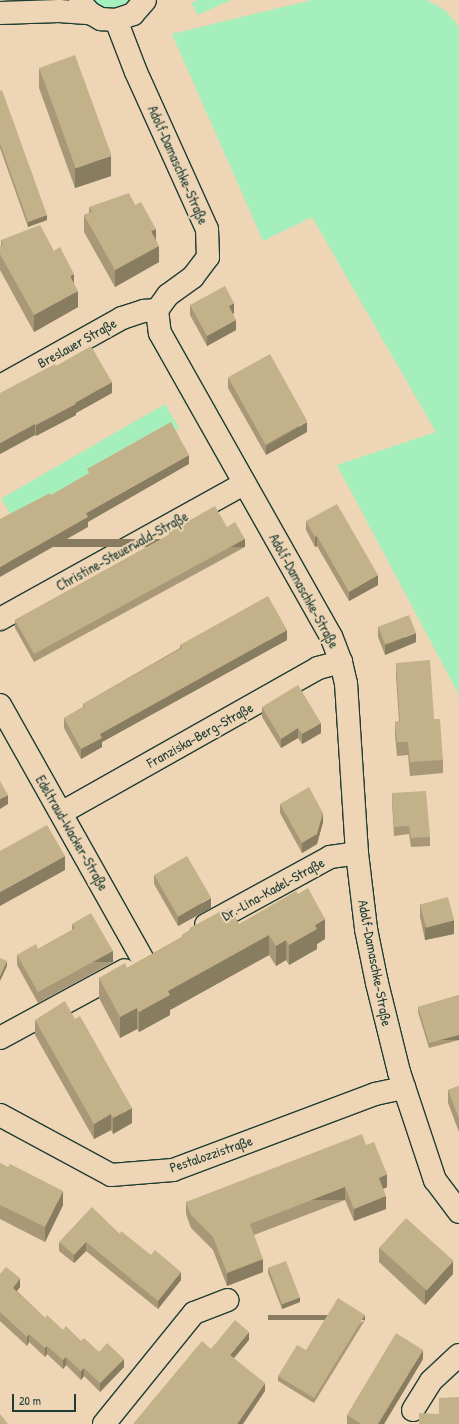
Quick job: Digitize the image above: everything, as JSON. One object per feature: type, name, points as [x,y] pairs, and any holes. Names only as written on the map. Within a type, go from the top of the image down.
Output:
[{"type":"street","points":[[0,6],[11,0]]},
{"type":"street","points":[[0,13],[59,11],[85,7],[101,19],[116,20],[133,14],[145,0]]},
{"type":"street","name":"Adolf-Damaschke-Straße","points":[[116,20],[136,72],[207,229],[208,257],[193,277],[168,295],[157,310],[160,333],[331,636],[341,662],[346,683],[357,853],[366,930],[395,1057],[404,1088],[435,1180],[459,1212]]},
{"type":"street","name":"Breslauer Straße","points":[[0,386],[122,318],[144,311],[157,310]]},
{"type":"street","name":"Christine-Steuerwald-Straße","points":[[0,618],[244,484]]},
{"type":"street","name":"Franziska-Berg-Straße","points":[[61,813],[318,668],[341,662]]},
{"type":"street","name":"Edeltraud-Wacker-Straße","points":[[0,705],[143,960]]},
{"type":"street","name":"Dr.-Lina-Kadel-Straße","points":[[191,934],[330,857],[357,853]]},
{"type":"street","points":[[0,1038],[163,949]]},
{"type":"street","name":"Pestalozzistraße","points":[[0,1115],[111,1174],[173,1170],[375,1094],[404,1088]]},
{"type":"street","points":[[104,1424],[194,1313],[228,1300]]},
{"type":"street","points":[[413,1410],[431,1381],[459,1354]]},
{"type":"green space","points":[[93,0],[130,0],[118,8],[109,9],[101,6]]},
{"type":"green space","points":[[198,0],[231,0],[198,15],[191,3]]},
{"type":"green space","points":[[312,0],[427,0],[446,11],[459,27],[459,705],[458,693],[337,465],[436,432],[312,217],[263,241],[172,34]]},
{"type":"green space","points":[[165,404],[179,428],[15,523],[1,498]]},
{"type":"building","points":[[75,55],[112,156],[76,169],[39,68]]},
{"type":"building","points":[[2,90],[47,215],[28,222],[0,143],[0,91]]},
{"type":"building","points":[[129,193],[135,205],[141,202],[156,229],[151,231],[159,246],[115,270],[84,215],[92,212],[89,207]]},
{"type":"building","points":[[40,225],[54,251],[60,247],[74,274],[70,276],[78,291],[34,315],[0,254],[0,246],[3,245],[1,240]]},
{"type":"building","points":[[225,286],[234,303],[229,306],[236,320],[207,336],[190,305]]},
{"type":"building","points":[[91,346],[112,382],[75,403],[76,404],[0,443],[0,393],[55,364],[56,366]]},
{"type":"building","points":[[270,354],[307,421],[265,445],[228,377]]},
{"type":"building","points":[[171,422],[189,455],[86,513],[88,517],[0,567],[0,519],[50,493],[51,495],[89,473],[87,469]]},
{"type":"building","points":[[337,504],[378,575],[349,592],[317,536],[315,537],[306,521]]},
{"type":"building","points":[[215,506],[227,527],[235,522],[245,539],[34,654],[15,620],[170,534],[169,532]]},
{"type":"building","points":[[268,596],[287,630],[100,734],[102,738],[81,749],[64,718],[85,706],[83,704],[182,648],[180,645]]},
{"type":"building","points":[[409,615],[416,633],[385,645],[378,627]]},
{"type":"building","points":[[430,660],[434,719],[440,719],[443,760],[410,762],[408,742],[397,742],[395,722],[400,721],[396,663]]},
{"type":"building","points":[[298,685],[321,723],[302,734],[298,728],[281,739],[262,707]]},
{"type":"building","points":[[0,781],[8,795],[0,799]]},
{"type":"building","points":[[309,787],[323,813],[317,834],[302,843],[280,804]]},
{"type":"building","points":[[426,791],[430,837],[411,838],[409,826],[394,827],[392,793]]},
{"type":"building","points":[[47,825],[65,856],[0,892],[0,851]]},
{"type":"building","points":[[187,856],[211,898],[178,917],[154,875]]},
{"type":"building","points":[[308,888],[325,919],[315,925],[317,929],[289,945],[286,940],[276,946],[269,935],[168,991],[170,995],[139,1012],[137,1008],[120,1017],[99,978],[125,963],[127,968],[183,937],[182,935],[191,930],[190,928],[223,910],[224,911],[230,908],[239,924],[296,891],[298,894]]},
{"type":"building","points":[[448,897],[454,920],[426,928],[420,905]]},
{"type":"building","points":[[91,913],[113,951],[38,992],[17,955],[36,944],[38,949],[56,939],[75,928],[72,924]]},
{"type":"building","points":[[0,958],[7,961],[0,976]]},
{"type":"building","points":[[459,995],[459,1035],[429,1043],[418,1007]]},
{"type":"building","points":[[65,1001],[75,1019],[80,1016],[132,1108],[113,1118],[111,1114],[94,1124],[35,1020]]},
{"type":"building","points":[[459,1086],[459,1119],[448,1090]]},
{"type":"building","points":[[362,1134],[366,1145],[374,1142],[387,1174],[379,1178],[386,1196],[354,1209],[345,1187],[250,1224],[263,1259],[227,1273],[213,1237],[191,1215],[186,1202]]},
{"type":"building","points":[[0,1163],[8,1167],[10,1164],[63,1191],[45,1227],[0,1205]]},
{"type":"building","points":[[92,1207],[120,1234],[121,1231],[151,1255],[155,1250],[181,1272],[158,1301],[86,1242],[74,1255],[59,1242]]},
{"type":"building","points":[[406,1218],[454,1261],[427,1291],[379,1248]]},
{"type":"building","points":[[286,1261],[300,1297],[282,1304],[268,1268]]},
{"type":"building","points":[[6,1267],[20,1278],[13,1288],[45,1318],[47,1315],[63,1330],[66,1326],[81,1341],[84,1338],[99,1352],[107,1343],[124,1359],[100,1383],[84,1368],[81,1371],[66,1357],[63,1360],[47,1346],[45,1348],[29,1334],[27,1337],[0,1312],[0,1274]]},
{"type":"building","points":[[338,1298],[365,1315],[314,1398],[278,1376],[297,1345],[306,1350]]},
{"type":"building","points":[[235,1320],[249,1332],[230,1355],[265,1383],[237,1424],[133,1424],[202,1341],[211,1349]]},
{"type":"building","points":[[396,1333],[423,1350],[378,1424],[361,1424],[347,1415]]},
{"type":"building","points":[[459,1397],[459,1424],[419,1424],[419,1413],[439,1414],[439,1398]]},
{"type":"building","points":[[0,1414],[8,1424],[0,1424]]}]
